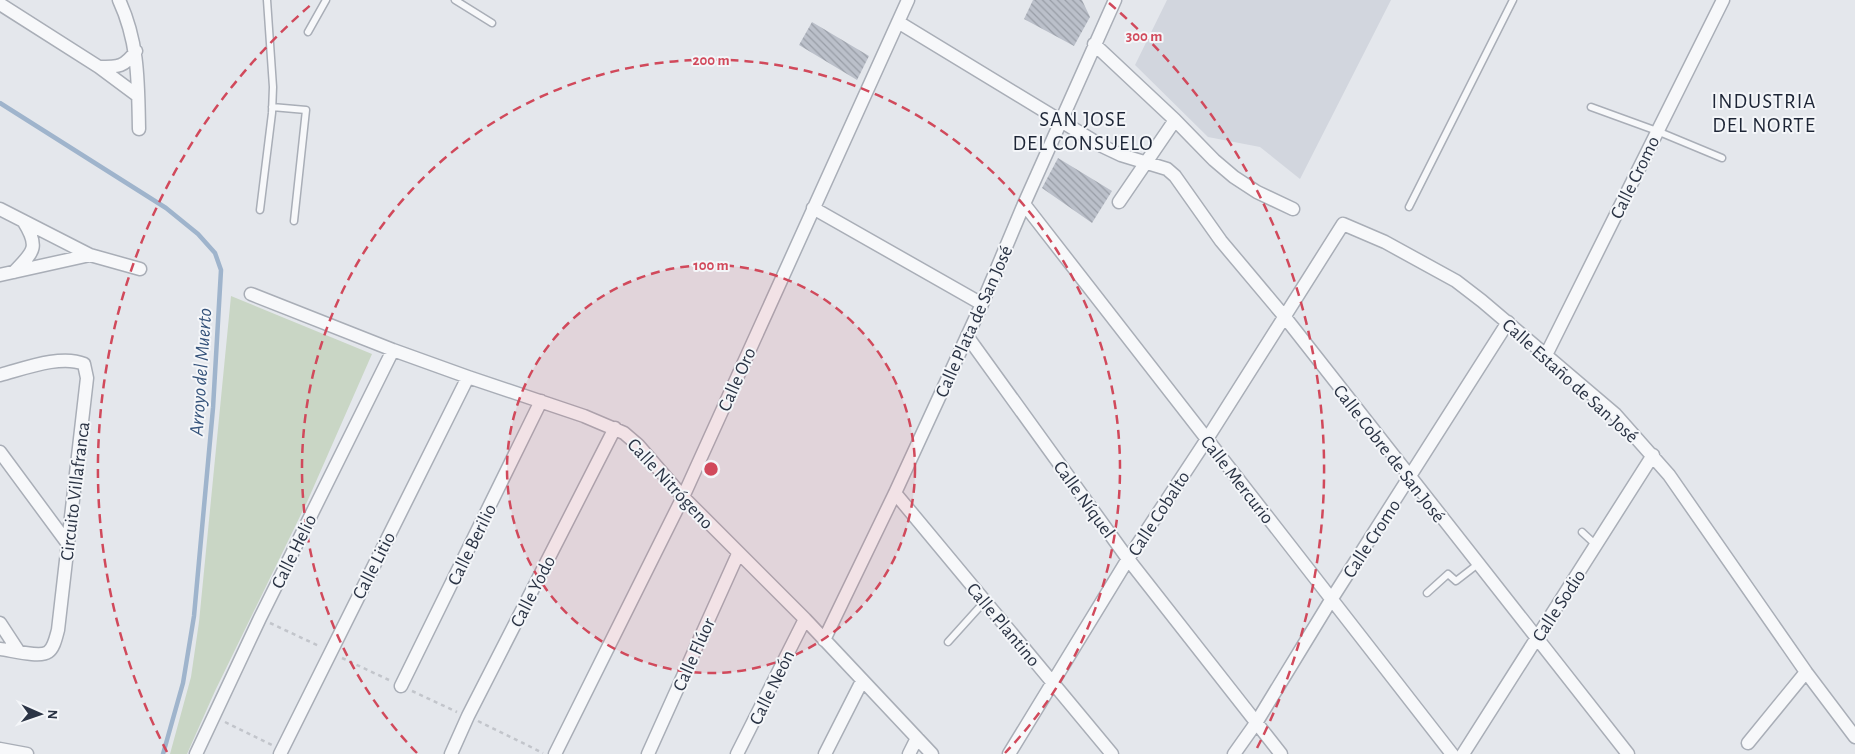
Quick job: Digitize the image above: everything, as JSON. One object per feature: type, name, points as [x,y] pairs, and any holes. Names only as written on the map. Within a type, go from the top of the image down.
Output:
[{"type":"street","points":[[119,0],[127,17],[136,51],[138,129]]},
{"type":"street","name":"Calle Oro","points":[[555,754],[682,497],[908,0]]},
{"type":"street","name":"Calle Plata de San José","points":[[824,640],[895,493],[982,304],[1094,44],[1115,0]]},
{"type":"street","name":"Calle Cromo","points":[[1546,355],[1723,0]]},
{"type":"street","points":[[0,4],[99,67],[138,96]]},
{"type":"street","name":"Calle Cobre de San José","points":[[898,22],[1102,146],[1121,155],[1167,169],[1175,176],[1221,241],[1284,316],[1409,478],[1628,754]]},
{"type":"street","points":[[1094,44],[1234,177],[1258,192],[1293,209]]},
{"type":"street","points":[[99,67],[121,66],[136,51]]},
{"type":"street","points":[[1119,202],[1175,120]]},
{"type":"street","name":"Calle Mercurio","points":[[1024,204],[1452,754]]},
{"type":"street","points":[[0,208],[90,256],[140,269]]},
{"type":"street","points":[[813,208],[982,304]]},
{"type":"street","points":[[14,272],[30,254],[32,248],[33,240],[24,222]]},
{"type":"street","name":"Calle Estaño de San José","points":[[1343,224],[1385,242],[1456,282],[1508,322],[1615,414],[1653,455],[1690,504],[1806,672],[1855,737]]},
{"type":"street","name":"Calle Cobalto","points":[[1008,754],[1128,559],[1207,439],[1343,224]]},
{"type":"street","points":[[0,275],[90,256]]},
{"type":"street","name":"Calle Nitrógeno","points":[[251,294],[393,350],[615,428],[638,445],[682,497],[804,619],[932,754]]},
{"type":"street","name":"Calle Cromo","points":[[1234,754],[1256,723],[1331,600],[1508,322]]},
{"type":"street","name":"Calle Níquel","points":[[967,336],[1128,559],[1281,754]]},
{"type":"street","name":"Calle Helio","points":[[196,754],[213,715],[393,350]]},
{"type":"street","name":"Circuito Villafranca","points":[[0,375],[58,361],[78,361],[84,364],[86,370],[86,389],[58,630],[55,641],[49,652],[45,653],[0,649]]},
{"type":"street","name":"Calle Litio","points":[[281,752],[468,377]]},
{"type":"street","name":"Calle Berilio","points":[[401,686],[540,401]]},
{"type":"street","name":"Calle Yodo","points":[[451,754],[472,708],[615,428]]},
{"type":"street","points":[[0,452],[68,544]]},
{"type":"street","name":"Calle Sodio","points":[[1463,754],[1653,455]]},
{"type":"street","name":"Calle Plantino","points":[[895,493],[1112,754]]},
{"type":"street","name":"Calle Flúor","points":[[648,754],[738,554]]},
{"type":"street","name":"Calle Neón","points":[[738,754],[804,619]]},
{"type":"street","points":[[0,623],[19,652]]},
{"type":"street","points":[[1748,743],[1806,672]]},
{"type":"street","points":[[825,754],[862,680]]},
{"type":"street","points":[[909,754],[916,738]]},
{"type":"street","points":[[2,751],[27,754]]},
{"type":"lane","points":[[260,210],[272,108],[273,75],[268,0]]},
{"type":"lane","points":[[308,32],[326,0]]},
{"type":"lane","points":[[455,0],[492,23]]},
{"type":"lane","points":[[1409,207],[1513,0]]},
{"type":"lane","points":[[1591,107],[1657,131],[1722,158]]},
{"type":"lane","points":[[272,108],[306,110],[294,220]]},
{"type":"lane","points":[[1582,532],[1596,545]]},
{"type":"lane","points":[[1427,593],[1448,574],[1456,581],[1478,564]]},
{"type":"lane","points":[[948,642],[985,601]]},
{"type":"path","points":[[213,715],[281,752]]},
{"type":"shaded area","points":[[1167,0],[1391,0],[1300,179],[1260,147],[1208,137],[1135,65]]},
{"type":"green space","points":[[231,296],[372,354],[307,502],[215,691],[187,754],[170,754],[191,677],[199,622]]},
{"type":"building","points":[[1033,0],[1082,0],[1090,17],[1074,46],[1024,19]]},
{"type":"building","points":[[812,22],[869,56],[857,80],[799,45]]},
{"type":"building","points":[[1058,158],[1112,191],[1092,223],[1042,188]]},
{"type":"waterway","name":"Arroyo del Muerto","points":[[0,103],[166,208],[198,234],[215,253],[221,270],[213,408],[194,616],[183,683],[163,754]]},
{"type":"district","name":"INDUSTRIA DEL NORTE","points":[[1764,113]]},
{"type":"district","name":"SAN JOSE DEL CONSUELO","points":[[1083,131]]}]
